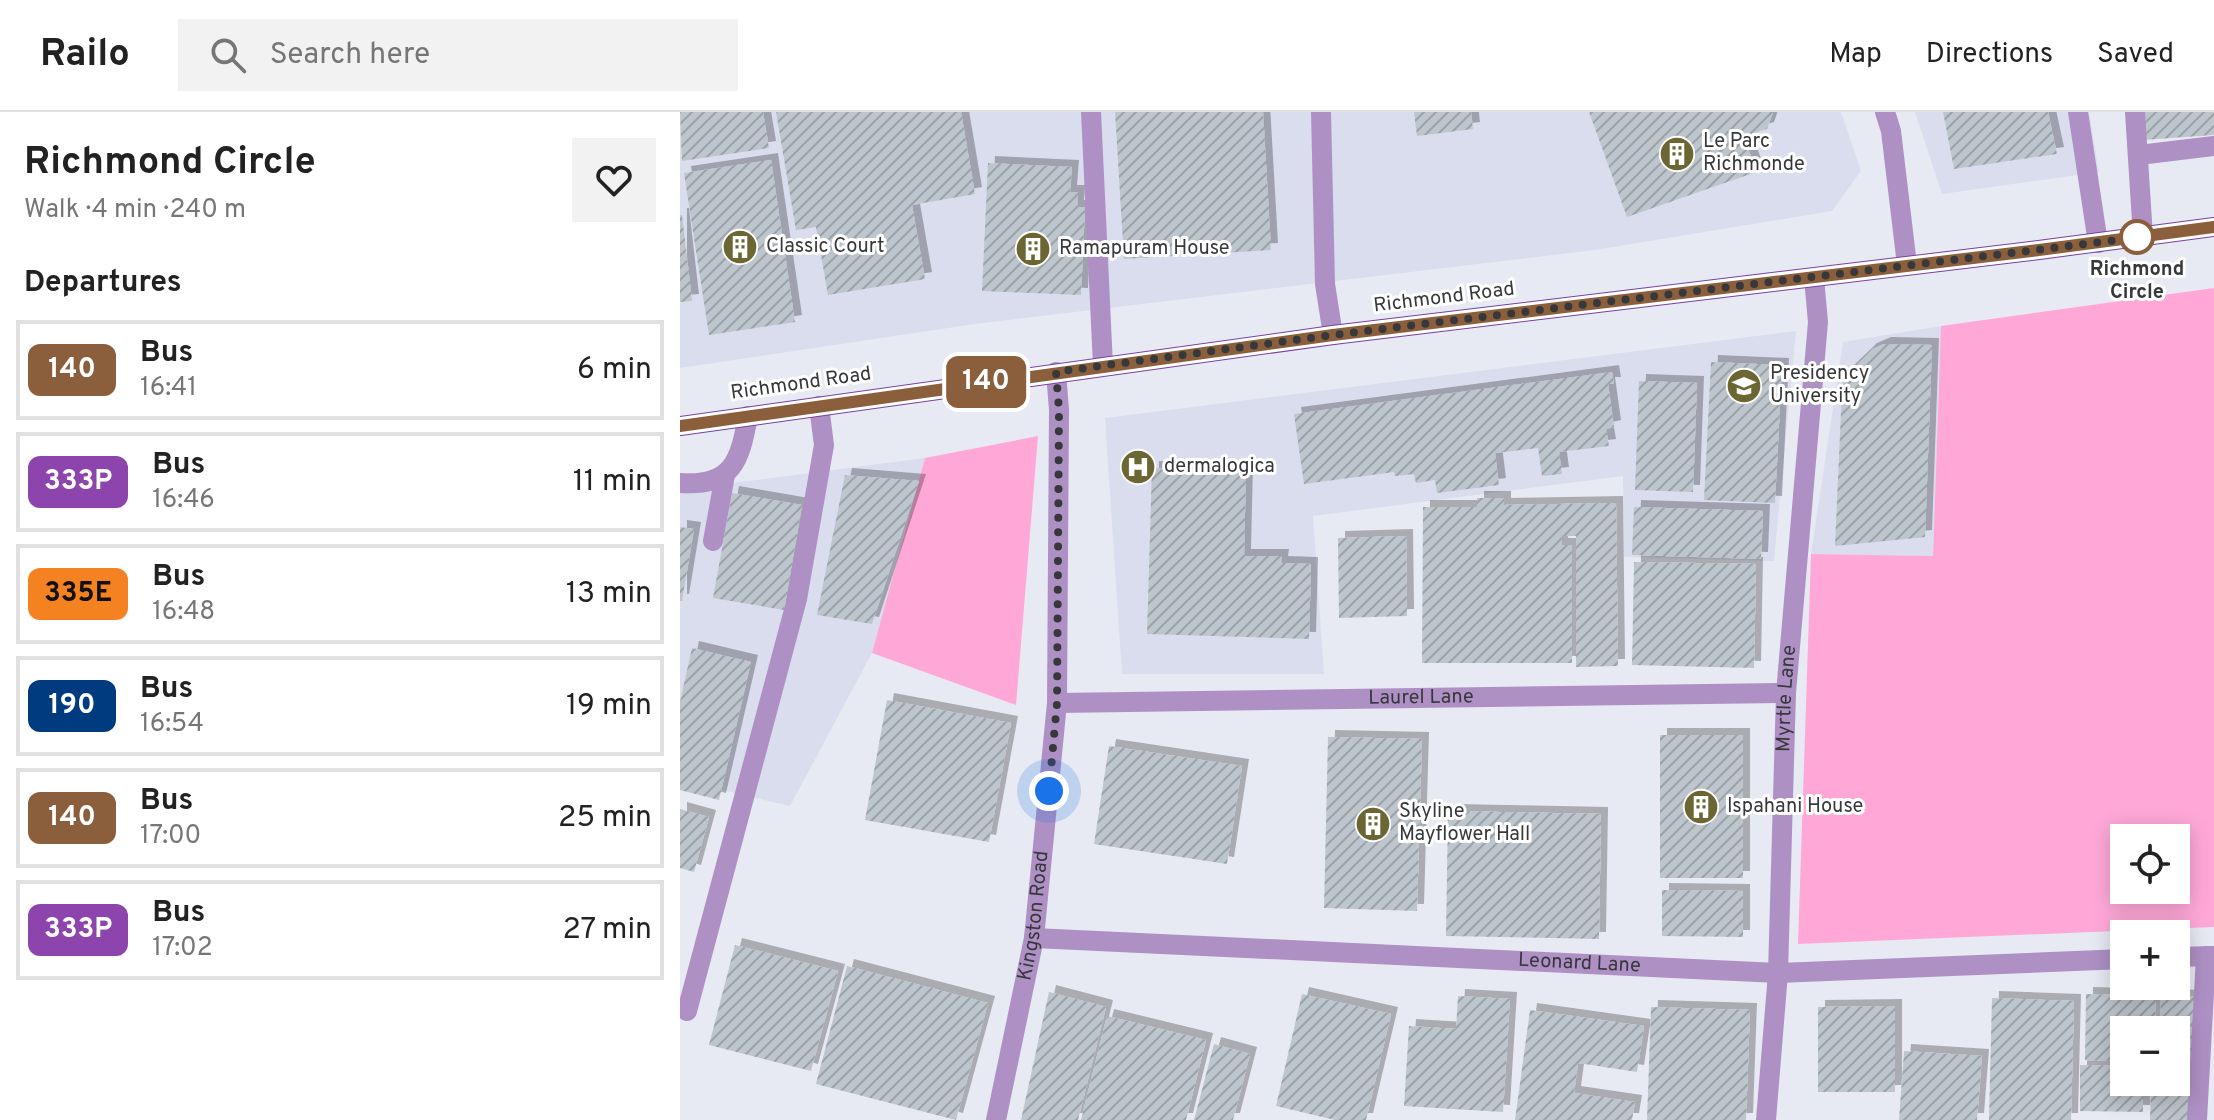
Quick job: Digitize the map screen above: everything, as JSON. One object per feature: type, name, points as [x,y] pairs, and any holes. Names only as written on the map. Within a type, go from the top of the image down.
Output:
[{"type":"main road","name":"Richmond Road","points":[[680,426],[1333,335],[2214,227]]},
{"type":"street","points":[[1091,112],[1103,366]]},
{"type":"street","points":[[1321,112],[1325,284],[1333,335]]},
{"type":"street","points":[[1885,112],[1891,131],[1907,265]]},
{"type":"street","points":[[2078,112],[2098,243]]},
{"type":"street","points":[[2135,112],[2143,237]]},
{"type":"street","points":[[2139,155],[2214,146]]},
{"type":"street","name":"Myrtle Lane","points":[[1766,1120],[1778,973],[1786,693],[1818,322],[1814,278]]},
{"type":"street","name":"Kingston Road","points":[[996,1120],[1034,938],[1057,703],[1059,410],[1056,372]]},
{"type":"street","points":[[687,1011],[797,599],[824,445],[819,406]]},
{"type":"street","points":[[713,541],[725,475],[740,456],[748,416]]},
{"type":"street","points":[[680,483],[710,481],[725,475]]},
{"type":"street","name":"Laurel Lane","points":[[1057,703],[1786,693]]},
{"type":"street","name":"Leonard Lane","points":[[1034,938],[1778,973],[2110,960]]},
{"type":"street","points":[[2190,957],[2210,956],[2197,1120]]},
{"type":"shaded area","points":[[680,112],[1841,112],[1861,171],[1832,211],[1595,250],[975,324],[680,368]]},
{"type":"shaded area","points":[[1915,112],[2089,112],[2099,172],[1942,194]]},
{"type":"shaded area","points":[[2214,288],[2214,927],[2190,928],[2190,920],[2110,920],[2110,931],[1798,944],[1811,554],[1933,556],[1941,326]]},
{"type":"shaded area","points":[[1941,326],[1933,556],[1811,554],[1843,342]]},
{"type":"shaded area","points":[[1796,331],[1774,561],[1624,557],[1623,476],[1313,516],[1324,674],[1122,674],[1105,418]]},
{"type":"shaded area","points":[[1038,436],[1016,705],[872,653],[925,458]]},
{"type":"shaded area","points":[[925,458],[872,653],[790,806],[680,780],[680,490]]},
{"type":"building","points":[[680,112],[763,112],[769,148],[682,161]]},
{"type":"building","points":[[776,112],[961,112],[975,194],[912,205],[925,279],[828,295],[816,227],[796,230]]},
{"type":"building","points":[[1115,112],[1263,112],[1271,250],[1124,259]]},
{"type":"building","points":[[1414,112],[1471,112],[1473,129],[1417,136]]},
{"type":"building","name":"Le Parc Richmonde","points":[[1589,112],[1773,112],[1767,129],[1744,136],[1756,172],[1627,217]]},
{"type":"building","points":[[1943,112],[2048,112],[2057,154],[1954,169]]},
{"type":"building","points":[[2142,112],[2214,112],[2214,135],[2143,140]]},
{"type":"building","name":"Classic Court","points":[[771,160],[795,322],[709,335],[684,173]]},
{"type":"building","name":"Ramapuram House","points":[[988,163],[1072,167],[1070,192],[1078,192],[1077,207],[1085,207],[1081,295],[982,291]]},
{"type":"building","points":[[680,215],[692,301],[680,302]]},
{"type":"building","points":[[1884,344],[1932,345],[1925,537],[1835,546],[1845,374],[1870,350]]},
{"type":"building","points":[[1711,362],[1782,365],[1775,503],[1704,500]]},
{"type":"building","points":[[1612,372],[1614,384],[1608,384],[1614,427],[1606,429],[1609,446],[1559,452],[1562,474],[1542,476],[1538,448],[1495,453],[1499,485],[1437,493],[1435,480],[1416,483],[1414,474],[1395,476],[1394,472],[1304,484],[1294,414]]},
{"type":"building","points":[[1639,381],[1697,383],[1693,492],[1635,490]]},
{"type":"building","points":[[1152,468],[1246,471],[1244,556],[1282,556],[1281,563],[1311,564],[1309,639],[1147,634]]},
{"type":"building","points":[[845,475],[919,481],[872,624],[817,615]]},
{"type":"building","points":[[732,493],[802,505],[784,610],[713,598]]},
{"type":"building","points":[[1477,498],[1504,498],[1504,505],[1616,503],[1618,666],[1576,667],[1576,536],[1563,536],[1563,527],[1561,545],[1572,545],[1572,663],[1422,663],[1423,507],[1477,507]]},
{"type":"building","points":[[1634,507],[1763,511],[1761,559],[1632,555]]},
{"type":"building","points":[[680,527],[694,529],[682,601],[680,601]]},
{"type":"building","points":[[1406,536],[1407,616],[1339,618],[1338,538]]},
{"type":"building","points":[[1634,562],[1756,564],[1754,668],[1632,665]]},
{"type":"building","points":[[692,648],[751,662],[719,800],[680,790],[680,702]]},
{"type":"building","points":[[887,700],[1011,723],[989,842],[865,820]]},
{"type":"building","name":"Ispahani House","points":[[1660,735],[1743,735],[1743,878],[1660,878]]},
{"type":"building","name":"Skyline Mayflower Hall","points":[[1328,737],[1422,739],[1417,911],[1324,908]]},
{"type":"building","points":[[1109,746],[1242,766],[1227,864],[1094,844]]},
{"type":"building","points":[[680,809],[709,817],[694,872],[680,868]]},
{"type":"building","points":[[1448,811],[1601,814],[1599,939],[1446,936]]},
{"type":"building","points":[[1662,890],[1743,891],[1743,937],[1662,936]]},
{"type":"building","points":[[735,945],[838,971],[811,1071],[709,1045]]},
{"type":"building","points":[[847,966],[988,1003],[956,1120],[816,1084]]},
{"type":"building","points":[[1049,992],[1106,1007],[1078,1120],[1021,1120]]},
{"type":"building","points":[[1302,994],[1391,1014],[1366,1120],[1335,1120],[1276,1106]]},
{"type":"building","points":[[2086,994],[2110,995],[2110,1000],[2156,1000],[2155,1016],[2110,1016],[2110,1061],[2085,1060]]},
{"type":"building","points":[[1458,996],[1510,999],[1503,1112],[1404,1106],[1409,1026],[1456,1029]]},
{"type":"building","points":[[2199,997],[2197,1072],[2190,1072],[2190,1016],[2160,1016],[2161,1000]]},
{"type":"building","points":[[1992,998],[2074,1001],[2071,1120],[1989,1120]]},
{"type":"building","points":[[1895,1006],[1895,1092],[1818,1092],[1818,1007]]},
{"type":"building","points":[[1651,1007],[1750,1010],[1746,1120],[1647,1120]]},
{"type":"building","points":[[1530,1010],[1644,1026],[1637,1072],[1578,1063],[1574,1093],[1635,1102],[1632,1120],[1515,1120]]},
{"type":"building","points":[[1107,1016],[1206,1040],[1186,1120],[1081,1120]]},
{"type":"building","points":[[1214,1044],[1250,1054],[1233,1120],[1194,1120]]},
{"type":"building","points":[[1904,1051],[1982,1056],[1977,1120],[1899,1120]]},
{"type":"building","points":[[2080,1065],[2110,1066],[2110,1096],[2143,1096],[2143,1112],[2080,1111]]},
{"type":"building","points":[[2151,1096],[2189,1096],[2188,1120],[2150,1120]]},
{"type":"bus line","name":"140","points":[[680,426],[1333,335],[2214,227]]},
{"type":"place","name":"Le Parc Richmonde","points":[[1677,154]]},
{"type":"place","name":"Richmond Circle","points":[[2137,237]]},
{"type":"place","name":"Classic Court","points":[[740,247]]},
{"type":"place","name":"Ramapuram House","points":[[1033,249]]},
{"type":"place","name":"Presidency University","points":[[1744,386]]},
{"type":"place","name":"dermalogica","points":[[1138,467]]},
{"type":"place","name":"Ispahani House","points":[[1701,807]]},
{"type":"place","name":"Skyline Mayflower Hall","points":[[1373,824]]},
{"type":"route","points":[[1049,791],[1057,703],[1059,410],[1056,372],[1333,335],[2143,237],[2137,237]]}]
